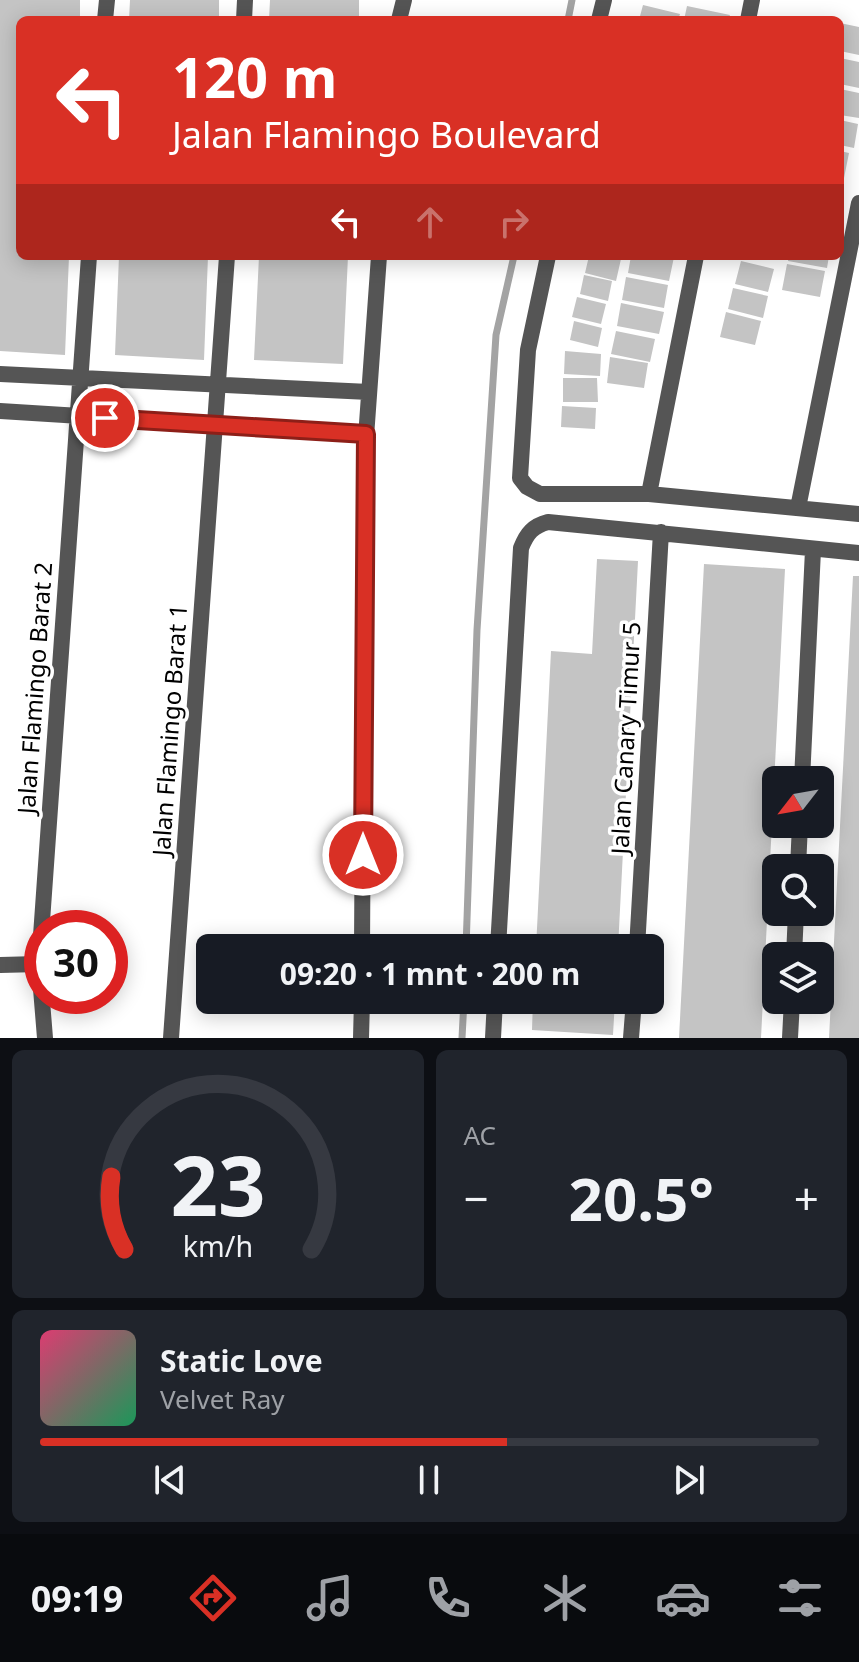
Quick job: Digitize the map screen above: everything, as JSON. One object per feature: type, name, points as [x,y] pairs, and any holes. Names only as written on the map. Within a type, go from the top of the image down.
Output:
[{"type":"street","points":[[798,508],[859,203]]},
{"type":"street","name":"Jalan Flamingo Barat 2","points":[[43,910],[89,260]]},
{"type":"street","name":"Jalan Flamingo Barat 1","points":[[171,1038],[227,260]]},
{"type":"street","points":[[362,934],[366,442],[379,260]]},
{"type":"street","points":[[547,260],[528,350],[520,478],[527,487],[540,494],[649,494],[859,514]]},
{"type":"street","points":[[649,494],[695,260]]},
{"type":"street","points":[[0,374],[369,392]]},
{"type":"street","points":[[0,411],[215,425],[366,442]]},
{"type":"street","points":[[499,934],[521,548],[526,535],[536,525],[548,522],[859,553]]},
{"type":"street","name":"Jalan Canary Timur 5","points":[[638,934],[661,532]]},
{"type":"street","points":[[803,766],[813,550]]},
{"type":"street","points":[[0,965],[24,964]]},
{"type":"street","name":"Jalan Flamingo Barat 2","points":[[43,1014],[45,1038]]},
{"type":"street","points":[[361,1038],[362,1014]]},
{"type":"street","points":[[493,1038],[494,1014]]},
{"type":"street","points":[[631,1038],[633,1014]]},
{"type":"street","points":[[790,1038],[791,1014]]},
{"type":"building","points":[[0,0],[80,0],[80,16],[16,16],[16,260],[69,260],[65,355],[0,351]]},
{"type":"building","points":[[130,0],[219,0],[219,16],[129,16]]},
{"type":"building","points":[[270,0],[359,0],[359,16],[269,16]]},
{"type":"building","points":[[643,5],[680,14],[679,16],[640,16]]},
{"type":"building","points":[[687,6],[730,15],[730,16],[685,16]]},
{"type":"building","points":[[844,24],[859,27],[859,55],[844,52]]},
{"type":"building","points":[[844,59],[859,62],[859,88],[844,85]]},
{"type":"building","points":[[844,90],[859,93],[859,118],[844,116]]},
{"type":"building","points":[[844,121],[858,124],[854,148],[844,146]]},
{"type":"building","points":[[844,152],[849,153],[844,178]]},
{"type":"building","points":[[119,260],[208,260],[204,360],[115,355]]},
{"type":"building","points":[[259,260],[348,260],[343,364],[254,360]]},
{"type":"building","points":[[588,260],[621,260],[616,281],[585,273]]},
{"type":"building","points":[[630,260],[673,260],[669,281],[628,273]]},
{"type":"building","points":[[788,260],[828,260],[827,268]]},
{"type":"building","points":[[741,261],[774,269],[768,292],[735,284]]},
{"type":"building","points":[[787,264],[825,271],[820,297],[782,290]]},
{"type":"building","points":[[584,275],[612,281],[608,301],[580,294]]},
{"type":"building","points":[[626,277],[668,285],[664,308],[622,300]]},
{"type":"building","points":[[733,288],[768,296],[763,318],[728,309]]},
{"type":"building","points":[[577,297],[606,304],[601,324],[572,317]]},
{"type":"building","points":[[621,303],[664,312],[659,334],[617,326]]},
{"type":"building","points":[[726,312],[761,321],[755,345],[720,337]]},
{"type":"building","points":[[574,321],[602,328],[598,347],[570,340]]},
{"type":"building","points":[[616,331],[655,339],[650,362],[611,354]]},
{"type":"building","points":[[565,351],[601,354],[600,376],[564,374]]},
{"type":"building","points":[[610,357],[648,363],[644,388],[607,383]]},
{"type":"building","points":[[563,378],[597,378],[598,402],[563,402]]},
{"type":"building","points":[[562,406],[596,408],[595,429],[561,427]]},
{"type":"building","points":[[597,559],[638,561],[619,934],[537,934],[551,651],[592,654]]},
{"type":"building","points":[[704,564],[785,569],[775,766],[762,766],[762,838],[771,838],[770,854],[762,854],[762,926],[767,926],[766,942],[762,942],[761,1038],[679,1038]]},
{"type":"building","points":[[853,576],[859,576],[859,1038],[829,1038],[830,1014],[834,1014],[834,942]]},
{"type":"building","points":[[533,1014],[614,1014],[613,1035],[532,1030]]},
{"type":"waterway","points":[[569,16],[572,0]]},
{"type":"waterway","points":[[466,934],[477,630],[496,335],[513,260]]},
{"type":"waterway","points":[[462,1038],[463,1014]]},
{"type":"route","points":[[105,418],[366,434],[363,855]]}]
